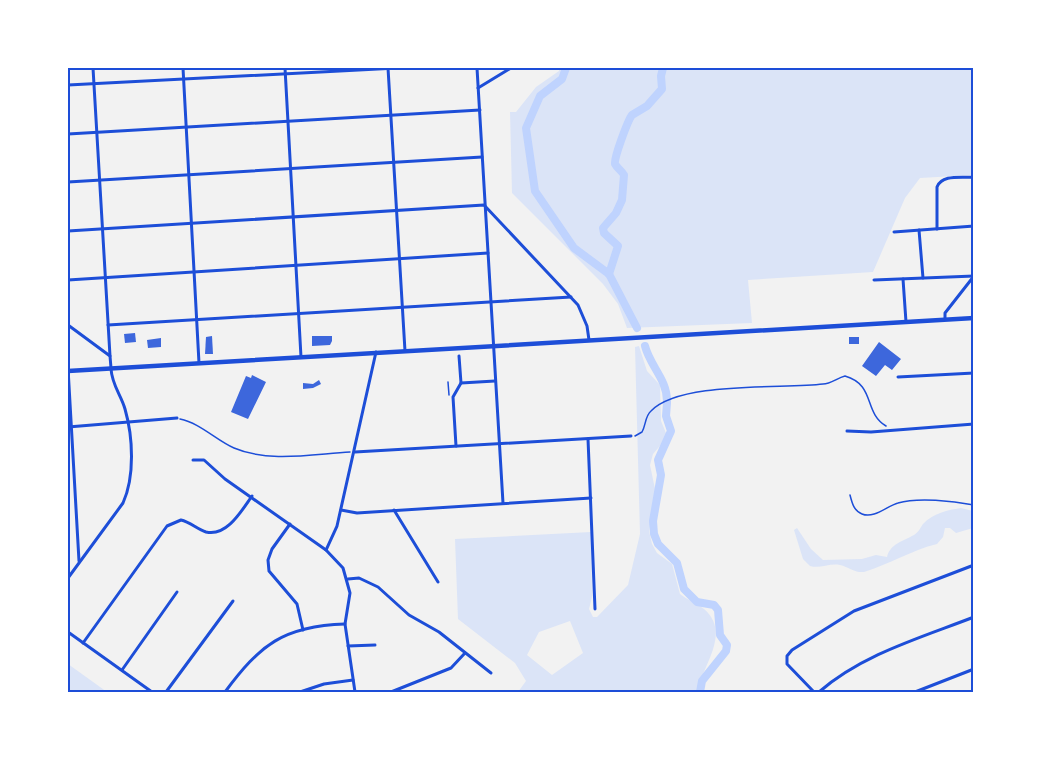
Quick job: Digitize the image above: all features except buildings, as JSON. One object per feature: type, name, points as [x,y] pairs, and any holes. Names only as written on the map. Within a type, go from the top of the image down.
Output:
[{"type":"highway","points":[[68,370],[974,318]]},
{"type":"street","points":[[68,578],[123,503],[128,493],[131,456],[126,413],[113,384],[111,368],[93,68]]},
{"type":"street","points":[[183,68],[199,363]]},
{"type":"street","points":[[285,68],[301,357]]},
{"type":"street","points":[[388,68],[405,351]]},
{"type":"street","points":[[68,85],[397,68]]},
{"type":"street","points":[[477,68],[503,503]]},
{"type":"street","points":[[478,88],[511,68]]},
{"type":"street","points":[[68,134],[480,110]]},
{"type":"street","points":[[68,182],[482,157]]},
{"type":"street","points":[[937,229],[939,181],[944,178],[974,177]]},
{"type":"street","points":[[68,231],[484,206],[571,297],[583,315],[589,340]]},
{"type":"street","points":[[894,232],[974,226]]},
{"type":"street","points":[[920,231],[922,278]]},
{"type":"street","points":[[68,280],[488,253]]},
{"type":"street","points":[[874,280],[974,276]]},
{"type":"street","points":[[945,319],[945,313],[974,276]]},
{"type":"street","points":[[903,279],[906,322]]},
{"type":"street","points":[[108,326],[571,297]]},
{"type":"street","points":[[68,325],[110,356]]},
{"type":"street","points":[[326,550],[337,526],[376,352]]},
{"type":"street","points":[[456,446],[453,397],[461,383],[459,356]]},
{"type":"street","points":[[68,370],[79,563]]},
{"type":"street","points":[[898,377],[974,373]]},
{"type":"street","points":[[461,383],[495,381]]},
{"type":"street","points":[[70,427],[177,418]]},
{"type":"street","points":[[847,431],[871,432],[974,424]]},
{"type":"street","points":[[354,452],[631,436]]},
{"type":"street","points":[[588,438],[595,609]]},
{"type":"street","points":[[193,460],[204,460],[225,479],[326,550],[343,568],[348,579],[350,593],[345,624],[355,693]]},
{"type":"street","points":[[83,643],[167,526],[181,520],[206,532],[220,531],[228,526],[252,496]]},
{"type":"street","points":[[341,510],[357,513],[591,498]]},
{"type":"street","points":[[394,510],[438,582]]},
{"type":"street","points":[[290,524],[272,549],[268,560],[269,571],[297,604],[303,630]]},
{"type":"street","points":[[814,693],[789,668],[786,659],[792,650],[841,617],[974,565]]},
{"type":"street","points":[[348,579],[359,578],[378,587],[409,615],[439,632],[491,673]]},
{"type":"street","points":[[122,670],[177,592]]},
{"type":"street","points":[[166,693],[233,601]]},
{"type":"street","points":[[819,693],[853,668],[879,654],[974,617]]},
{"type":"street","points":[[225,693],[258,652],[273,640],[303,630],[345,624]]},
{"type":"street","points":[[68,632],[152,693]]},
{"type":"street","points":[[348,646],[375,645]]},
{"type":"street","points":[[391,693],[451,668],[465,653]]},
{"type":"street","points":[[915,693],[974,669]]},
{"type":"street","points":[[300,693],[324,684],[353,681]]},
{"type":"lane","points":[[850,495],[855,509],[863,515],[871,515],[898,502],[959,501],[974,506]]},
{"type":"path","points":[[631,436],[642,432],[648,415],[657,406],[682,395],[707,390],[825,384],[845,376],[865,390],[873,414],[887,427]]},
{"type":"path","points":[[177,418],[191,423],[235,448],[253,454],[280,456],[354,452]]},
{"type":"shaded area","points":[[559,68],[973,68],[973,175],[920,178],[905,198],[873,272],[748,280],[752,323],[627,328],[618,304],[603,284],[512,193],[510,112],[516,112],[536,87],[559,71]]},
{"type":"shaded area","points":[[639,346],[647,371],[660,385],[661,421],[666,433],[665,440],[653,454],[650,465],[655,489],[649,531],[652,544],[657,553],[672,564],[680,594],[704,609],[712,618],[715,628],[713,650],[697,692],[518,692],[526,681],[515,663],[458,619],[455,539],[591,532],[592,597],[589,609],[593,617],[597,617],[628,585],[640,534],[635,347]],"holes":[[[570,621],[583,653],[552,675],[527,655],[539,632]]]},
{"type":"shaded area","points":[[961,508],[973,511],[973,528],[956,533],[950,528],[945,528],[943,537],[937,544],[864,572],[857,572],[840,565],[810,566],[803,559],[794,530],[797,528],[811,549],[823,560],[862,559],[876,555],[887,557],[894,546],[916,534],[931,517]]},
{"type":"shaded area","points":[[68,664],[107,692],[68,692]]},
{"type":"waterway","points":[[566,68],[562,79],[540,96],[526,128],[535,191],[574,248],[609,274],[637,328]]},
{"type":"waterway","points":[[609,274],[618,246],[604,233],[603,228],[616,213],[622,200],[624,175],[615,164],[616,155],[632,115],[647,106],[662,89],[663,68]]},
{"type":"waterway","points":[[645,346],[664,386],[667,401]]},
{"type":"waterway","points":[[667,403],[666,416],[671,431],[658,460],[661,475],[653,521],[654,534],[658,544],[677,563],[684,589],[697,602],[714,605],[718,610],[720,635],[727,645],[726,651],[702,681],[700,692]]}]
